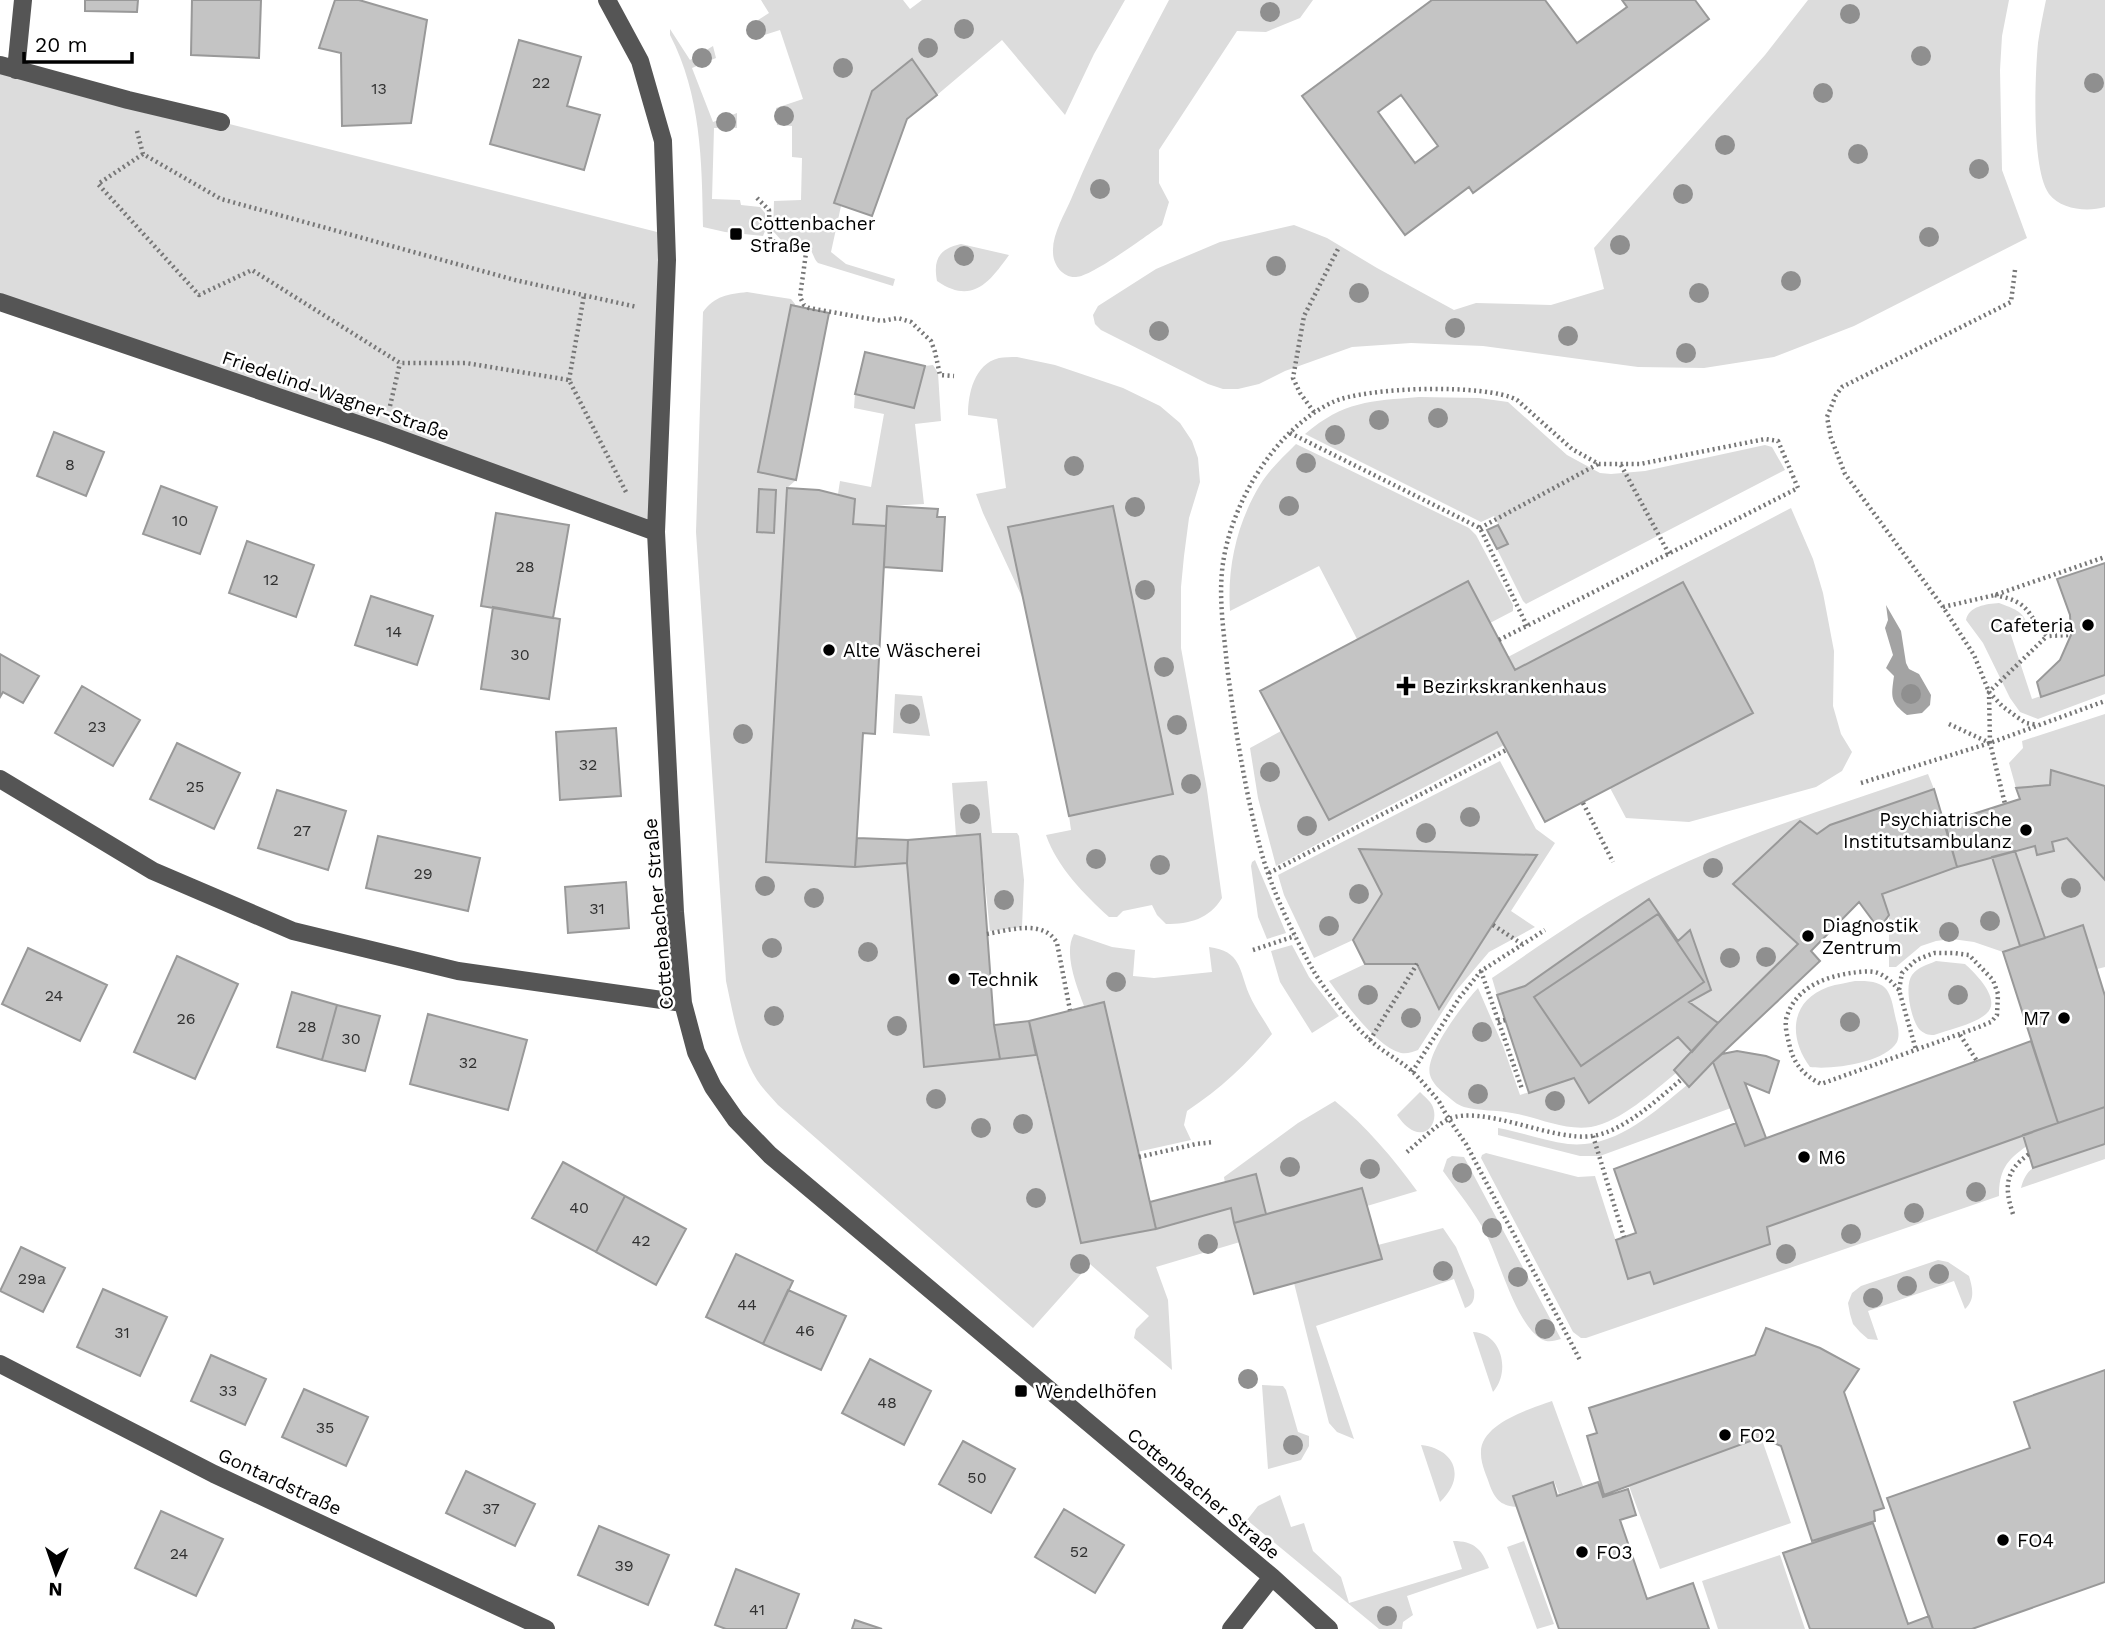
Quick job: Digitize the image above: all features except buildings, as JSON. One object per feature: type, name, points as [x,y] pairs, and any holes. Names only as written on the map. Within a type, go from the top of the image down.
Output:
[{"type":"street","points":[[23,0],[8,68],[221,121]]},
{"type":"street","name":"Cottenbacher Straße","points":[[607,0],[640,61],[663,141],[667,260],[650,530],[683,1003],[695,1052],[713,1087],[736,1120],[770,1155],[1272,1577]]},
{"type":"street","name":"Friedelind-Wagner-Straße","points":[[0,302],[384,432],[650,530]]},
{"type":"street","points":[[0,779],[153,871],[293,930],[458,971],[683,1003]]},
{"type":"street","name":"Gontardstraße","points":[[0,1364],[214,1474],[546,1629]]},
{"type":"street","points":[[1231,1629],[1272,1577],[1329,1629]]},
{"type":"path","points":[[128,100],[143,155],[221,199],[514,280],[664,313]]},
{"type":"path","points":[[143,155],[98,184],[199,295],[252,270],[400,363],[466,363],[569,380]]},
{"type":"path","points":[[757,198],[769,210],[770,239],[781,246],[806,253],[800,297],[804,305],[882,321],[892,318],[911,322],[931,341],[940,375],[954,376]]},
{"type":"path","points":[[1314,412],[1293,378],[1304,316],[1338,249]]},
{"type":"path","points":[[2015,270],[2011,302],[1842,387],[1827,417],[1831,438],[1845,474],[1943,607],[1974,656],[1989,692],[2017,718],[2038,725]]},
{"type":"path","points":[[584,295],[569,380],[650,530]]},
{"type":"path","points":[[384,432],[400,363]]},
{"type":"path","points":[[1499,640],[1798,488],[1778,441],[1765,439],[1640,464],[1599,464],[1572,449],[1508,395],[1412,389],[1359,393],[1314,412],[1290,433],[1266,460],[1244,495],[1223,560],[1221,589],[1224,639],[1231,696],[1256,830],[1262,854],[1295,936],[1315,974],[1370,1040],[1412,1072],[1439,1102],[1464,1141],[1581,1362]]},
{"type":"path","points":[[1290,433],[1480,528],[1527,626]]},
{"type":"path","points":[[1480,528],[1599,464]]},
{"type":"path","points":[[1620,465],[1669,554]]},
{"type":"path","points":[[1943,607],[1995,595],[2105,557]]},
{"type":"path","points":[[1995,595],[2018,602],[2028,610],[2047,636]]},
{"type":"path","points":[[2005,803],[1990,743],[1989,692],[2047,636],[2071,635]]},
{"type":"path","points":[[1861,783],[1990,743],[2105,701]]},
{"type":"path","points":[[1949,724],[1990,743]]},
{"type":"path","points":[[1269,873],[1506,750]]},
{"type":"path","points":[[1583,803],[1613,862]]},
{"type":"path","points":[[1493,925],[1522,944]]},
{"type":"path","points":[[988,934],[1027,927],[1051,935],[1057,943],[1070,1010]]},
{"type":"path","points":[[1412,1072],[1460,997],[1481,971],[1545,930]]},
{"type":"path","points":[[1253,950],[1295,936]]},
{"type":"path","points":[[1899,990],[1902,973],[1916,960],[1934,953],[1969,955],[1993,980],[1998,994],[1997,1015],[1991,1022],[1960,1035],[1821,1084],[1803,1073],[1793,1060],[1786,1019],[1794,999],[1826,977],[1854,972],[1875,972],[1890,979],[1899,990],[1916,1050]]},
{"type":"path","points":[[1370,1040],[1417,964]]},
{"type":"path","points":[[1315,974],[1322,970]]},
{"type":"path","points":[[1481,971],[1522,1089]]},
{"type":"path","points":[[1498,1022],[1505,1020]]},
{"type":"path","points":[[1960,1035],[1977,1061]]},
{"type":"path","points":[[1407,1152],[1449,1119],[1461,1116],[1513,1122],[1568,1136],[1593,1136],[1620,1126],[1682,1079]]},
{"type":"path","points":[[1593,1136],[1624,1237]]},
{"type":"path","points":[[1139,1157],[1214,1142]]},
{"type":"path","points":[[2013,1214],[2007,1187],[2010,1174],[2018,1162],[2029,1154]]},
{"type":"shaded area","points":[[761,0],[903,0],[910,9],[922,0],[1125,0],[1094,54],[1065,115],[1002,40],[937,95],[911,59],[834,203],[841,206],[831,252],[846,264],[895,279],[893,286],[818,263],[806,245],[782,241],[773,231],[774,201],[801,200],[802,158],[792,157],[792,126],[777,125],[776,108],[803,99],[780,30],[752,39],[747,27],[769,13]]},
{"type":"shaded area","points":[[1169,0],[1313,0],[1300,18],[1266,32],[1237,31],[1159,150],[1159,183],[1169,202],[1162,225],[1094,270],[1071,277],[1060,270],[1053,257],[1057,231],[1106,122]]},
{"type":"shaded area","points":[[1808,0],[2009,0],[2002,36],[2000,70],[2002,170],[2027,238],[1854,326],[1774,357],[1704,368],[1638,367],[1483,346],[1411,343],[1352,347],[1285,371],[1259,384],[1223,389],[1101,330],[1095,324],[1093,315],[1098,306],[1156,269],[1220,242],[1294,225],[1327,238],[1454,310],[1476,303],[1551,305],[1604,289],[1594,248],[1765,55]]},
{"type":"shaded area","points":[[2046,0],[2105,0],[2105,207],[2083,209],[2060,203],[2049,194],[2043,182],[2037,144],[2035,98],[2038,43]]},
{"type":"shaded area","points":[[670,29],[690,60],[713,46],[716,58],[692,68],[713,122],[737,113],[737,128],[714,128],[712,199],[740,200],[741,205],[760,207],[765,213],[763,236],[703,227],[702,178],[694,105]]},
{"type":"shaded area","points":[[0,66],[665,234],[657,530],[0,301]]},
{"type":"shaded area","points":[[961,244],[1009,255],[979,288],[960,291],[937,281],[936,267],[943,252]]},
{"type":"shaded area","points":[[747,292],[791,299],[795,304],[791,306],[758,471],[796,480],[787,488],[766,862],[855,867],[907,863],[924,1067],[1036,1055],[1081,1243],[1156,1229],[1231,1208],[1240,1242],[1156,1267],[1168,1300],[1172,1370],[1134,1338],[1136,1329],[1149,1316],[1090,1264],[1033,1328],[778,1105],[757,1080],[746,1057],[737,1032],[726,981],[696,532],[703,312],[717,299]]},
{"type":"shaded area","points":[[1017,357],[1055,365],[1123,388],[1160,406],[1180,423],[1192,441],[1198,458],[1200,482],[1189,518],[1181,587],[1181,648],[1207,790],[1222,898],[1211,911],[1198,919],[1166,924],[1152,905],[1123,911],[1117,917],[1109,917],[1064,869],[1046,835],[1071,830],[1069,816],[1173,793],[1113,506],[1009,528],[1023,599],[976,494],[1006,488],[997,419],[968,415],[971,389],[978,373],[990,361]]},
{"type":"shaded area","points":[[933,365],[938,373],[941,421],[915,424],[924,504],[888,506],[886,526],[853,524],[855,499],[838,494],[840,481],[871,487],[884,414],[854,408],[855,394],[914,408],[925,366]]},
{"type":"shaded area","points":[[1419,397],[1479,398],[1508,402],[1567,455],[1600,473],[1645,471],[1765,445],[1772,447],[1785,470],[1526,604],[1497,549],[1508,543],[1494,516],[1481,522],[1305,434],[1345,409],[1372,402]]},
{"type":"shaded area","points":[[1296,444],[1469,528],[1476,535],[1513,605],[1513,611],[1490,623],[1468,581],[1357,639],[1319,566],[1230,611],[1232,562],[1245,515],[1264,479]]},
{"type":"shaded area","points":[[1791,508],[1813,559],[1823,593],[1834,651],[1833,706],[1841,734],[1852,752],[1842,771],[1816,787],[1689,822],[1626,818],[1610,788],[1752,713],[1683,582],[1515,670],[1508,657]]},
{"type":"shaded area","points":[[1999,603],[2020,613],[2028,625],[2010,632],[2032,699],[2105,675],[2105,694],[2038,719],[2020,712],[2010,698],[1983,643],[1966,620],[1974,609]]},
{"type":"shaded area","points":[[1886,605],[1901,631],[1909,669],[1919,674],[1931,695],[1930,705],[1922,713],[1907,715],[1893,698],[1894,676],[1886,668],[1893,655],[1885,628],[1888,620]]},
{"type":"shaded area","points":[[895,694],[922,696],[930,736],[893,733]]},
{"type":"shaded area","points":[[2105,714],[2105,786],[2051,770],[2050,785],[2016,788],[2009,763],[2023,748],[2022,741]]},
{"type":"shaded area","points":[[1281,731],[1329,820],[1497,732],[1504,745],[1276,866],[1258,798],[1250,748]]},
{"type":"shaded area","points":[[1500,761],[1536,829],[1555,843],[1511,911],[1535,927],[1489,952],[1455,992],[1418,1050],[1401,1053],[1391,1049],[1371,1033],[1329,981],[1365,964],[1416,964],[1440,1009],[1536,856],[1360,849],[1382,894],[1353,940],[1314,958],[1284,895],[1278,875]]},
{"type":"shaded area","points":[[1928,774],[1934,789],[1830,825],[1817,834],[1800,821],[1733,884],[1798,944],[1718,1023],[1689,1002],[1711,989],[1690,931],[1678,941],[1649,899],[1525,986],[1497,995],[1492,978],[1580,919],[1670,869],[1743,839]]},
{"type":"shaded area","points":[[987,781],[992,833],[1017,833],[1019,836],[1024,880],[1022,927],[990,931],[980,835],[956,836],[952,783]]},
{"type":"shaded area","points":[[2067,838],[2105,880],[2105,967],[2097,969],[2083,926],[2045,938],[2015,851],[2035,846],[2038,855],[2053,851],[2052,842]]},
{"type":"shaded area","points":[[1992,857],[2020,946],[2003,952],[1974,942],[1952,939],[1936,941],[1921,946],[1896,967],[1889,967],[1889,915],[1882,894]]},
{"type":"shaded area","points":[[1255,860],[1286,933],[1267,939],[1258,917],[1251,866]]},
{"type":"shaded area","points":[[1074,934],[1112,947],[1135,950],[1133,976],[1154,978],[1212,972],[1209,947],[1227,953],[1237,963],[1251,999],[1272,1034],[1232,1076],[1187,1111],[1184,1125],[1191,1140],[1137,1152],[1104,1002],[1084,1006],[1075,980],[1070,960]]},
{"type":"shaded area","points":[[1292,945],[1309,977],[1339,1016],[1312,1033],[1280,982],[1271,951]]},
{"type":"shaded area","points":[[1936,961],[1965,964],[1986,987],[1991,1002],[1990,1008],[1981,1018],[1932,1035],[1923,1032],[1916,1024],[1911,1010],[1909,987],[1914,972]]},
{"type":"shaded area","points":[[1855,981],[1875,982],[1886,989],[1892,1001],[1899,1034],[1897,1042],[1881,1055],[1857,1064],[1810,1067],[1798,1044],[1796,1021],[1800,1011],[1815,993]]},
{"type":"shaded area","points":[[1478,988],[1520,1095],[1574,1078],[1590,1103],[1678,1037],[1692,1052],[1674,1070],[1676,1073],[1636,1105],[1613,1119],[1591,1127],[1571,1127],[1512,1113],[1464,1107],[1436,1086],[1430,1075],[1430,1066],[1446,1030]]},
{"type":"shaded area","points":[[1713,1062],[1731,1108],[1600,1156],[1580,1156],[1498,1135],[1498,1128],[1568,1144],[1602,1141],[1647,1117],[1687,1085],[1689,1087]]},
{"type":"shaded area","points":[[1420,1092],[1431,1103],[1434,1121],[1429,1129],[1420,1132],[1409,1128],[1397,1115]]},
{"type":"shaded area","points":[[1335,1101],[1379,1143],[1417,1191],[1367,1206],[1362,1188],[1266,1214],[1256,1174],[1225,1183],[1224,1177],[1298,1123]]},
{"type":"shaded area","points":[[2023,1135],[2027,1146],[2005,1167],[2000,1180],[1999,1196],[1586,1338],[1573,1332],[1481,1158],[1486,1153],[1578,1177],[1595,1176],[1628,1279],[1650,1272],[1654,1284],[1770,1244],[1767,1227]]},
{"type":"shaded area","points":[[2105,1144],[2105,1159],[2021,1188],[2028,1172],[2033,1168]]},
{"type":"shaded area","points":[[1452,1156],[1464,1157],[1561,1339],[1541,1339],[1523,1319],[1482,1226],[1443,1171],[1447,1159]]},
{"type":"shaded area","points":[[1443,1228],[1456,1247],[1474,1290],[1474,1299],[1470,1305],[1465,1308],[1454,1279],[1316,1326],[1354,1439],[1337,1432],[1329,1423],[1294,1283],[1382,1258],[1378,1245]]},
{"type":"shaded area","points":[[1938,1260],[1948,1262],[1969,1276],[1972,1294],[1965,1309],[1954,1281],[1868,1311],[1878,1340],[1868,1339],[1853,1324],[1848,1303],[1852,1293],[1861,1286]]},
{"type":"shaded area","points":[[1473,1332],[1491,1339],[1501,1355],[1502,1374],[1493,1392]]},
{"type":"shaded area","points":[[1262,1385],[1283,1386],[1286,1390],[1298,1432],[1309,1436],[1309,1446],[1301,1460],[1268,1469]]},
{"type":"shaded area","points":[[1552,1401],[1583,1486],[1559,1494],[1554,1481],[1515,1495],[1518,1507],[1504,1504],[1495,1495],[1484,1470],[1481,1458],[1483,1443],[1488,1434],[1508,1419]]},
{"type":"shaded area","points":[[1761,1437],[1791,1523],[1660,1569],[1629,1486]]},
{"type":"shaded area","points":[[1421,1445],[1442,1452],[1453,1466],[1453,1484],[1440,1502]]},
{"type":"shaded area","points":[[1280,1495],[1291,1527],[1304,1523],[1313,1551],[1341,1577],[1349,1603],[1462,1569],[1453,1541],[1476,1547],[1489,1568],[1407,1596],[1413,1615],[1403,1622],[1402,1629],[1379,1629],[1247,1520],[1258,1506]]},
{"type":"shaded area","points":[[1524,1541],[1554,1624],[1537,1629],[1507,1547]]},
{"type":"shaded area","points":[[1780,1555],[1805,1629],[1718,1629],[1702,1581]]},
{"type":"place","name":"Cottenbacher Straße","points":[[736,234]]},
{"type":"place","name":"Cafeteria","points":[[2088,625]]},
{"type":"place","name":"Alte Wäscherei","points":[[829,650]]},
{"type":"place","name":"Bezirkskrankenhaus","points":[[1406,686]]},
{"type":"place","name":"Psychiatrische Institutsambulanz","points":[[2026,830]]},
{"type":"place","name":"Diagnostik Zentrum","points":[[1808,936]]},
{"type":"place","name":"Technik","points":[[954,979]]},
{"type":"place","name":"M7","points":[[2064,1018]]},
{"type":"place","name":"M6","points":[[1804,1157]]},
{"type":"place","name":"Wendelhöfen","points":[[1021,1391]]},
{"type":"place","name":"FO2","points":[[1725,1435]]},
{"type":"place","name":"FO4","points":[[2003,1540]]},
{"type":"place","name":"FO3","points":[[1582,1552]]}]
